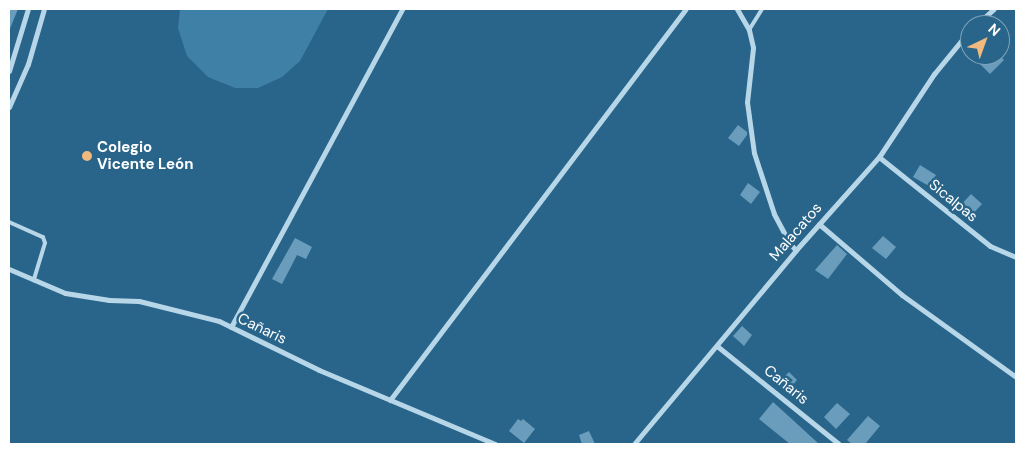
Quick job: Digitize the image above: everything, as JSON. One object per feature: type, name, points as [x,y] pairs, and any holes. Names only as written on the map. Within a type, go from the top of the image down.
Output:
[{"type":"street","points":[[9,71],[28,9]]},
{"type":"street","points":[[9,107],[28,64],[44,9]]},
{"type":"street","points":[[231,327],[402,9]]},
{"type":"street","points":[[390,400],[686,9]]},
{"type":"street","points":[[737,9],[749,30],[753,48],[747,102],[754,153],[774,214],[786,237],[796,250]]},
{"type":"street","name":"Malacatos","points":[[634,444],[796,250],[879,157],[934,74],[960,42]]},
{"type":"street","name":"Sicalpas","points":[[879,157],[990,246],[1016,257]]},
{"type":"street","points":[[819,224],[902,295],[1016,377]]},
{"type":"street","name":"Cañaris","points":[[9,269],[65,293],[158,305],[219,321],[319,370],[495,444]]},
{"type":"street","name":"Cañaris","points":[[717,346],[839,444]]},
{"type":"lane","points":[[749,30],[762,9]]},
{"type":"lane","points":[[9,222],[43,237],[45,243],[34,280]]},
{"type":"shaded area","points":[[180,9],[328,9],[300,61],[282,77],[258,88],[235,88],[208,77],[187,56],[178,28]]},
{"type":"building","points":[[9,9],[18,9],[9,31]]},
{"type":"building","points":[[981,65],[999,65],[990,74]]},
{"type":"building","points":[[738,125],[747,132],[739,146],[728,138]]},
{"type":"building","points":[[920,165],[936,175],[929,186],[913,177]]},
{"type":"building","points":[[748,183],[760,192],[751,204],[740,195]]},
{"type":"building","points":[[971,194],[982,204],[970,217],[959,207]]},
{"type":"building","points":[[883,236],[896,247],[886,259],[872,248]]},
{"type":"building","points":[[295,238],[312,247],[306,259],[297,255],[282,284],[272,279]]},
{"type":"building","points":[[837,245],[847,254],[828,279],[815,270]]},
{"type":"building","points":[[742,326],[752,335],[744,346],[733,336]]},
{"type":"building","points":[[789,372],[797,380],[789,389],[780,381]]},
{"type":"building","points":[[773,402],[819,444],[790,444],[759,419]]},
{"type":"building","points":[[837,403],[850,414],[836,429],[824,417]]},
{"type":"building","points":[[868,416],[880,426],[865,444],[852,444],[847,440]]},
{"type":"building","points":[[518,419],[521,421],[523,419],[535,429],[524,443],[509,431]]},
{"type":"building","points":[[589,431],[595,444],[582,444],[579,435]]},
{"type":"place","name":"Colegio Vicente León","points":[[87,156]]}]
